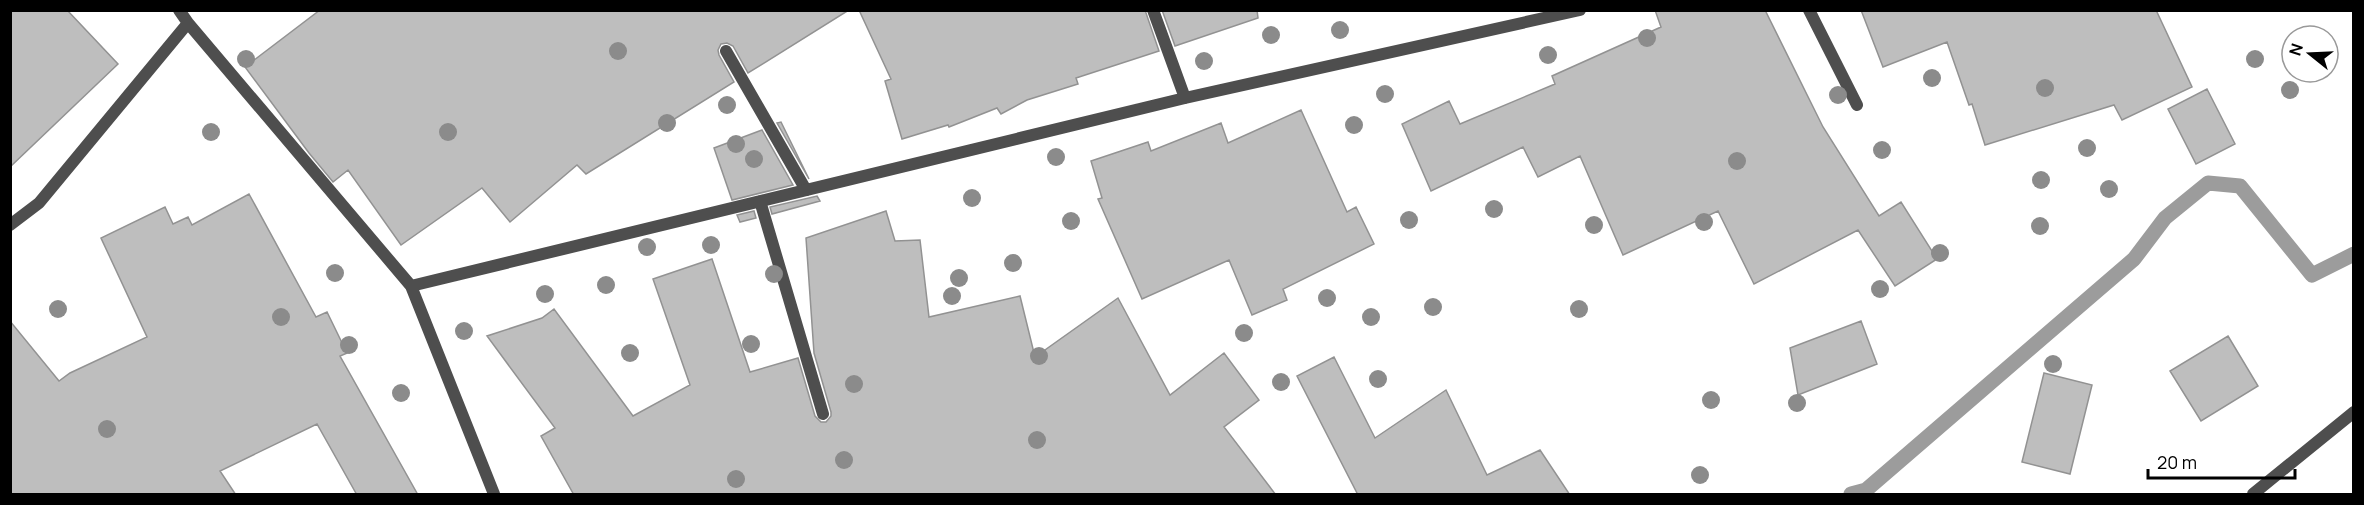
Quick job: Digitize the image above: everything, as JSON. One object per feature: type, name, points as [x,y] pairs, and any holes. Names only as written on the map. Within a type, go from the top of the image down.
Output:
[{"type":"street","points":[[179,10],[411,286],[494,495]]},
{"type":"street","points":[[1153,10],[1185,98]]},
{"type":"street","points":[[411,286],[1185,98],[1580,10]]},
{"type":"street","points":[[1809,10],[1857,105]]},
{"type":"street","points":[[10,225],[39,203],[188,23]]},
{"type":"street","points":[[726,51],[806,190]]},
{"type":"street","points":[[760,201],[823,414]]},
{"type":"street","points":[[2253,495],[2354,412]]},
{"type":"building","points":[[10,10],[67,10],[118,64],[10,167]]},
{"type":"building","points":[[320,10],[849,10],[748,73],[733,46],[727,43],[721,44],[718,50],[719,55],[734,82],[586,174],[577,165],[510,222],[482,188],[401,245],[348,170],[333,182],[245,67]]},
{"type":"building","points":[[859,10],[1145,10],[1159,51],[1076,78],[1078,84],[1027,100],[1001,114],[997,108],[949,127],[948,125],[902,139],[885,81],[891,79]]},
{"type":"building","points":[[1162,10],[1257,10],[1258,18],[1175,46]]},
{"type":"building","points":[[1655,10],[1765,10],[1823,127],[1879,216],[1901,202],[1937,259],[1895,286],[1858,230],[1754,284],[1718,211],[1623,255],[1580,156],[1538,177],[1523,147],[1431,191],[1402,124],[1449,101],[1460,124],[1555,84],[1552,76],[1661,27]]},
{"type":"building","points":[[1861,10],[2156,10],[2192,87],[2122,120],[2114,105],[1985,145],[1972,104],[1969,105],[1947,42],[1883,67]]},
{"type":"building","points":[[2207,89],[2235,144],[2196,164],[2168,109]]},
{"type":"building","points":[[1301,110],[1347,212],[1356,207],[1374,244],[1283,289],[1287,300],[1252,315],[1229,260],[1142,299],[1098,199],[1102,198],[1091,161],[1148,142],[1151,151],[1221,123],[1228,143]]},
{"type":"building","points":[[781,122],[809,179],[777,123]]},
{"type":"building","points":[[762,130],[793,185],[732,200],[714,148]]},
{"type":"building","points":[[249,194],[316,317],[327,312],[347,353],[340,356],[418,495],[357,495],[317,424],[220,471],[236,495],[10,495],[10,321],[59,381],[70,373],[147,337],[101,238],[165,207],[173,224],[188,217],[192,225]]},
{"type":"building","points":[[817,196],[820,201],[772,214],[770,207]]},
{"type":"building","points":[[754,211],[756,218],[740,222],[737,215]]},
{"type":"building","points":[[886,211],[895,241],[920,240],[929,317],[1020,296],[1035,357],[1118,298],[1170,395],[1224,353],[1259,400],[1224,427],[1276,495],[574,495],[541,436],[555,428],[487,336],[542,318],[554,309],[633,416],[690,385],[653,279],[712,259],[750,372],[798,358],[815,416],[821,422],[826,422],[831,412],[814,353],[806,238]]},
{"type":"building","points":[[1861,321],[1877,364],[1798,395],[1790,348]]},
{"type":"building","points":[[2228,336],[2258,386],[2201,421],[2170,371]]},
{"type":"building","points":[[1334,357],[1375,438],[1446,390],[1487,475],[1540,450],[1570,495],[1358,495],[1297,376]]},
{"type":"building","points":[[2044,373],[2092,385],[2070,474],[2022,462]]},
{"type":"waterway","points":[[1851,494],[1866,490],[2134,259],[2165,218],[2208,183],[2240,186],[2312,275],[2354,254]]}]
